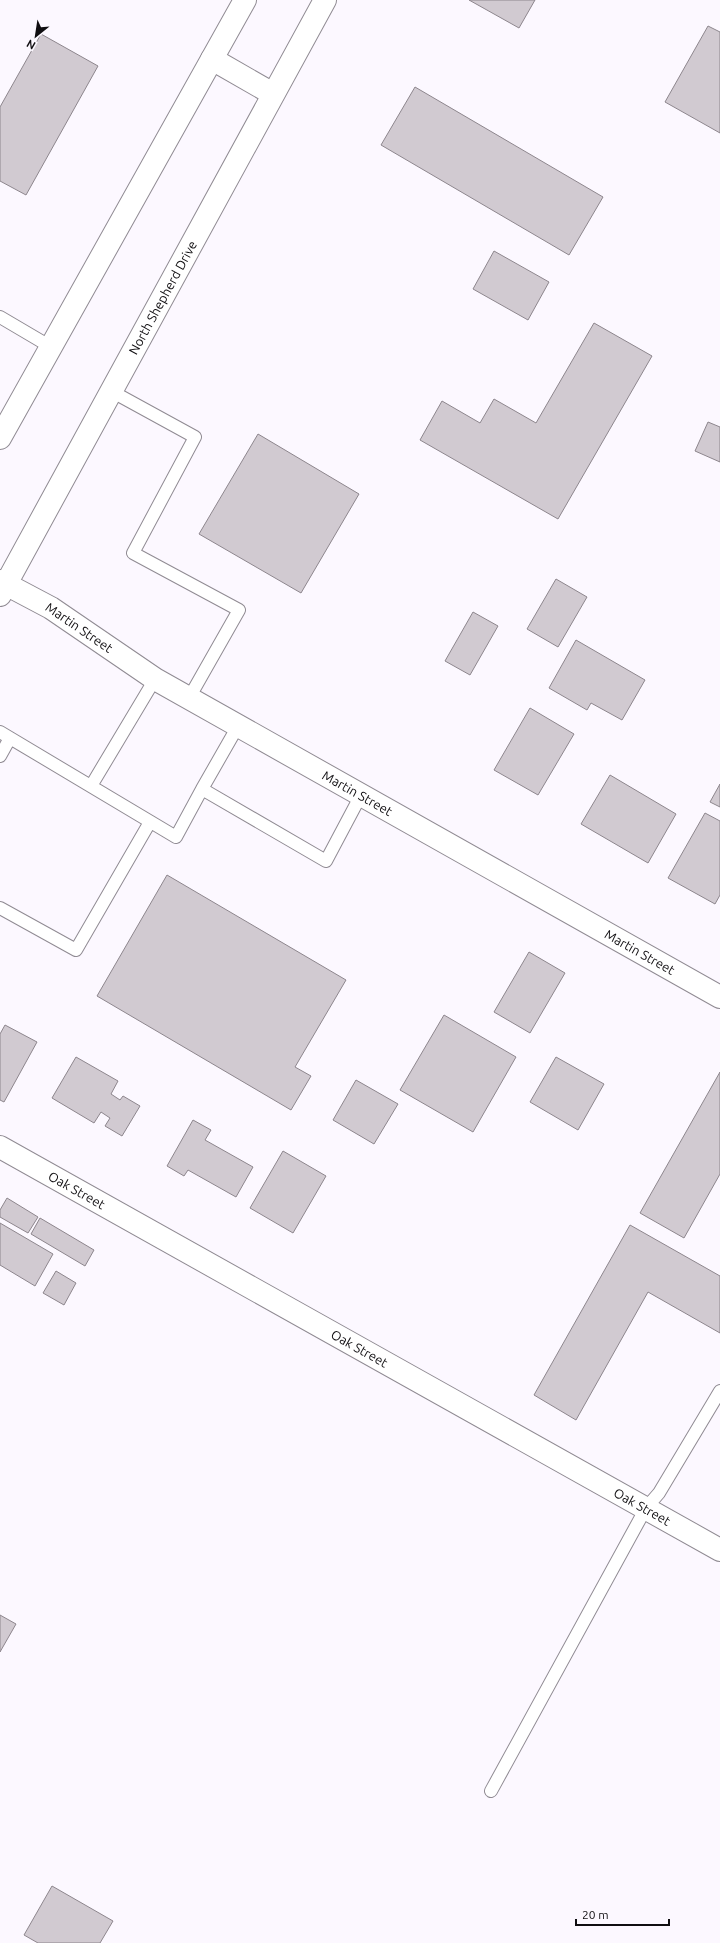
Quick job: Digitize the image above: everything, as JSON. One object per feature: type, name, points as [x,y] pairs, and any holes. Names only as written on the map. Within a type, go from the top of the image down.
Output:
[{"type":"street","points":[[0,438],[246,0]]},
{"type":"street","name":"North Shepherd Drive","points":[[2,587],[111,392],[325,0]]},
{"type":"street","points":[[212,59],[273,94]]},
{"type":"street","name":"Martin Street","points":[[2,587],[51,608],[155,679],[720,997]]},
{"type":"street","name":"Oak Street","points":[[0,1147],[720,1550]]},
{"type":"lane","points":[[0,317],[51,347]]},
{"type":"lane","points":[[111,392],[195,437],[133,553],[239,610],[189,698]]},
{"type":"lane","points":[[91,786],[155,679]]},
{"type":"lane","points":[[0,756],[5,735],[176,837],[238,726]]},
{"type":"lane","points":[[202,789],[326,861],[361,795]]},
{"type":"lane","points":[[0,908],[76,950],[150,822]]},
{"type":"lane","points":[[491,1791],[646,1508],[659,1492],[720,1391]]},
{"type":"building","points":[[469,0],[535,0],[519,28]]},
{"type":"building","points":[[708,26],[720,32],[720,133],[665,102]]},
{"type":"building","points":[[41,34],[98,66],[26,195],[0,181],[0,107]]},
{"type":"building","points":[[415,87],[603,197],[569,255],[381,145]]},
{"type":"building","points":[[494,251],[549,282],[528,320],[473,289]]},
{"type":"building","points":[[594,323],[652,356],[558,519],[420,440],[442,401],[480,423],[494,399],[536,423]]},
{"type":"building","points":[[708,422],[720,427],[720,462],[695,451]]},
{"type":"building","points":[[258,434],[359,494],[301,593],[199,534]]},
{"type":"building","points":[[556,579],[587,597],[558,647],[527,629]]},
{"type":"building","points":[[473,612],[498,626],[470,675],[445,661]]},
{"type":"building","points":[[576,640],[645,680],[622,720],[591,703],[587,710],[549,688]]},
{"type":"building","points":[[530,708],[574,734],[538,795],[494,770]]},
{"type":"building","points":[[610,775],[676,814],[648,863],[581,824]]},
{"type":"building","points":[[720,784],[720,807],[710,802]]},
{"type":"building","points":[[705,813],[720,821],[720,895],[715,904],[668,878]]},
{"type":"building","points":[[167,875],[346,980],[295,1067],[311,1076],[291,1110],[97,996]]},
{"type":"building","points":[[529,952],[565,973],[530,1033],[494,1012]]},
{"type":"building","points":[[444,1015],[516,1057],[473,1132],[400,1090]]},
{"type":"building","points":[[5,1025],[37,1042],[4,1102],[0,1100],[0,1034]]},
{"type":"building","points":[[76,1057],[118,1081],[111,1094],[120,1100],[123,1096],[140,1106],[122,1136],[105,1126],[110,1118],[101,1112],[94,1123],[52,1098]]},
{"type":"building","points":[[556,1057],[604,1084],[578,1130],[530,1102]]},
{"type":"building","points":[[720,1072],[720,1174],[684,1238],[640,1213]]},
{"type":"building","points":[[356,1080],[398,1104],[374,1144],[333,1120]]},
{"type":"building","points":[[193,1120],[211,1130],[205,1140],[253,1167],[236,1197],[188,1170],[184,1176],[167,1166]]},
{"type":"building","points":[[283,1151],[326,1176],[293,1233],[250,1208]]},
{"type":"building","points":[[7,1198],[38,1217],[28,1233],[0,1217],[0,1210]]},
{"type":"building","points":[[40,1218],[94,1250],[85,1266],[31,1234]]},
{"type":"building","points":[[0,1223],[53,1254],[35,1286],[0,1265]]},
{"type":"building","points":[[630,1225],[720,1276],[720,1333],[648,1292],[576,1420],[534,1395]]},
{"type":"building","points":[[56,1271],[76,1283],[64,1305],[43,1293]]},
{"type":"building","points":[[0,1615],[16,1624],[0,1652]]},
{"type":"building","points":[[52,1886],[113,1921],[100,1943],[38,1943],[24,1935]]}]
